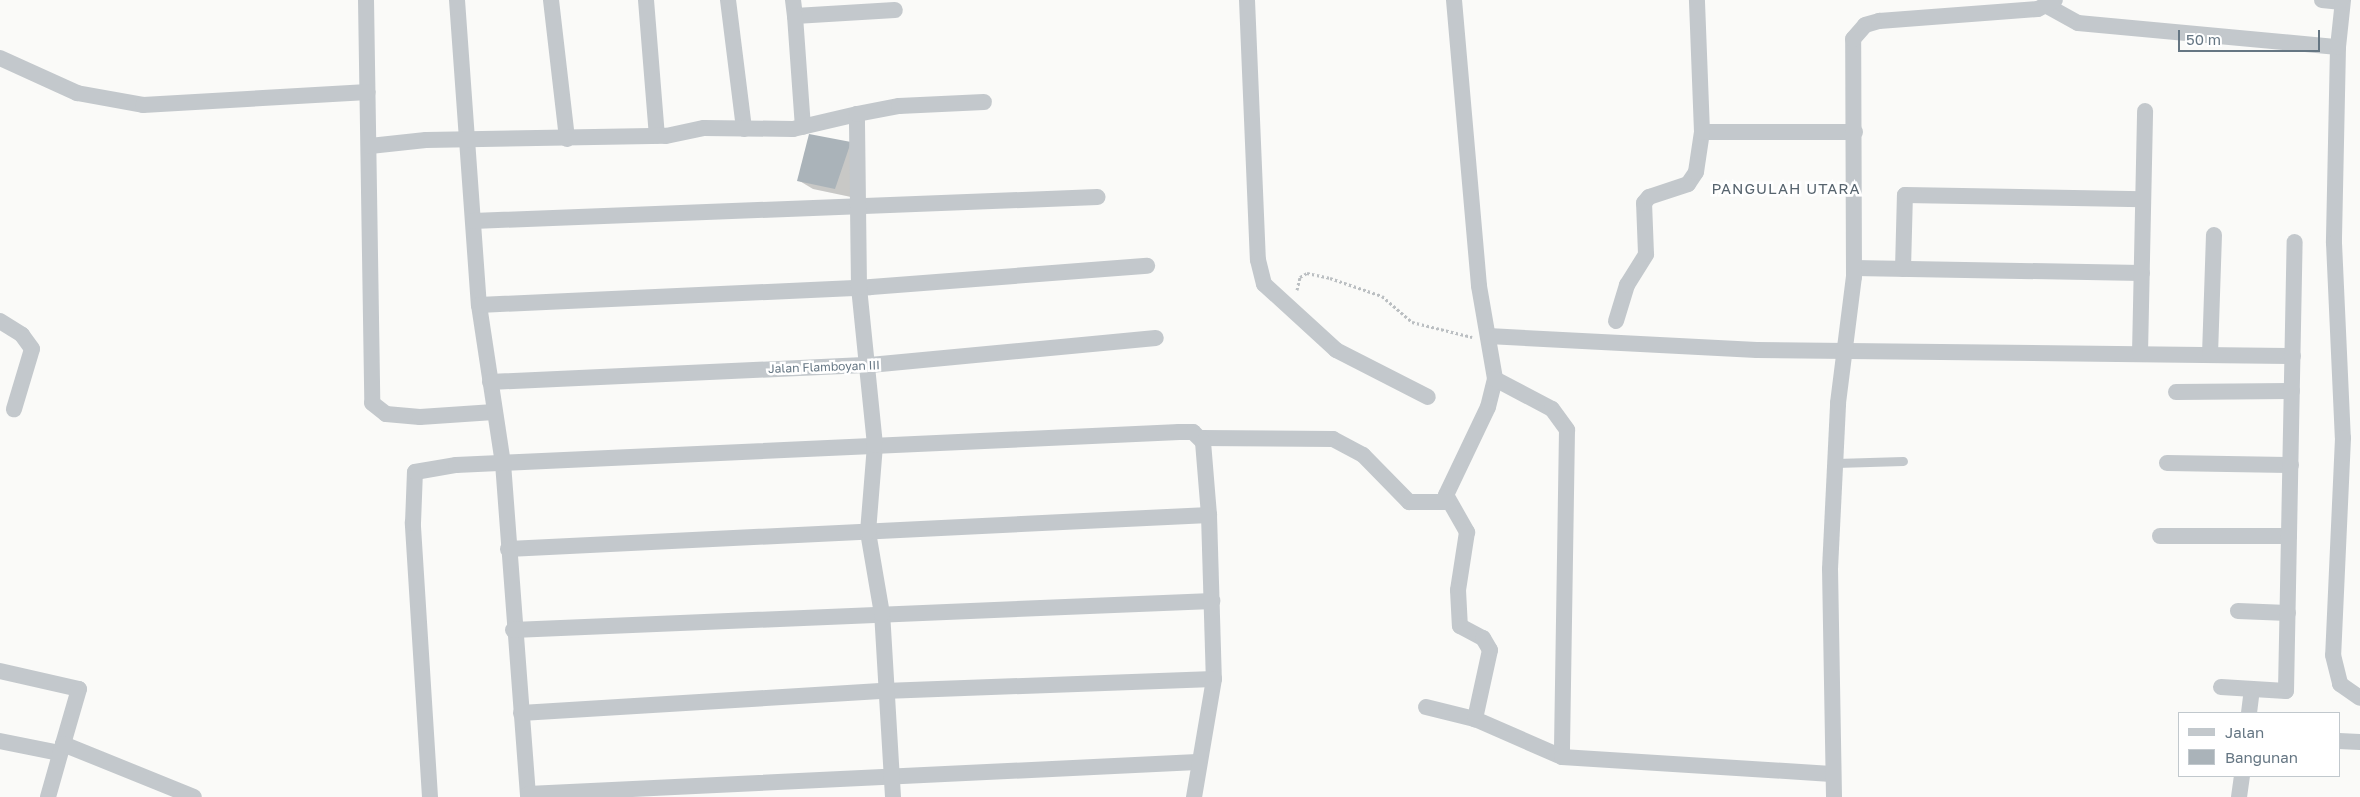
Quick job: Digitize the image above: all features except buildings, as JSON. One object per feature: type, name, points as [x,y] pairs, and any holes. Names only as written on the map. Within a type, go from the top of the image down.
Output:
[{"type":"street","points":[[366,0],[370,146],[372,403],[386,414],[420,417],[494,412]]},
{"type":"street","points":[[457,0],[478,305],[502,464],[513,630],[528,795],[1197,762]]},
{"type":"street","points":[[551,0],[567,139]]},
{"type":"street","points":[[646,0],[657,136]]},
{"type":"street","points":[[728,0],[744,129]]},
{"type":"street","points":[[1247,0],[1258,260],[1264,284],[1292,314],[1336,350],[1428,397]]},
{"type":"street","points":[[1446,502],[1447,490],[1488,407],[1495,380],[1471,209],[1454,0]]},
{"type":"street","points":[[1616,321],[1627,285],[1646,254],[1644,203],[1693,179],[1702,132],[1697,0]]},
{"type":"street","points":[[2322,0],[2342,1],[2338,47],[2334,243],[2342,438],[2333,655],[2340,684],[2360,698]]},
{"type":"street","points":[[1834,797],[1831,774],[1830,569],[1838,403],[1847,351],[1854,268],[1855,132],[1853,40],[1865,24],[1931,14],[2052,3],[2078,23],[2338,47]]},
{"type":"street","points":[[803,127],[794,8],[895,10]]},
{"type":"street","points":[[0,58],[77,93],[143,105],[368,92]]},
{"type":"street","points":[[370,146],[468,140],[657,136],[696,128],[803,127],[899,106],[984,102]]},
{"type":"street","points":[[2140,354],[2145,111]]},
{"type":"street","points":[[857,114],[859,288],[870,365],[875,445],[868,532],[882,614],[884,691],[893,777],[893,797]]},
{"type":"street","points":[[1702,132],[1855,132]]},
{"type":"street","points":[[1903,269],[1905,195],[2143,199]]},
{"type":"street","points":[[473,221],[1098,197]]},
{"type":"street","points":[[2210,355],[2214,235]]},
{"type":"street","points":[[2221,687],[2286,691],[2295,242]]},
{"type":"street","points":[[478,305],[859,288],[1147,266]]},
{"type":"street","points":[[1854,268],[2142,273]]},
{"type":"street","points":[[0,321],[22,335],[32,349],[14,409]]},
{"type":"street","points":[[1488,336],[1847,351],[2293,356]]},
{"type":"street","name":"Jalan Flamboyan III","points":[[490,382],[870,365],[1156,338]]},
{"type":"street","points":[[1495,380],[1552,409],[1567,430],[1562,757]]},
{"type":"street","points":[[2176,392],[2292,391]]},
{"type":"street","points":[[430,797],[412,475],[420,470],[502,464],[1151,432],[1193,432],[1201,438],[1206,451],[1214,679],[1197,762],[1194,797]]},
{"type":"street","points":[[1201,438],[1333,440],[1363,455],[1409,502],[1446,502],[1461,516],[1467,532],[1458,590],[1460,626],[1483,638],[1490,650],[1475,719]]},
{"type":"street","points":[[2167,463],[2290,465]]},
{"type":"street","points":[[508,549],[1209,515]]},
{"type":"street","points":[[2160,536],[2289,536]]},
{"type":"street","points":[[513,630],[1212,601]]},
{"type":"street","points":[[2238,611],[2288,613]]},
{"type":"street","points":[[0,671],[79,689],[48,797]]},
{"type":"street","points":[[521,713],[884,691],[1214,679]]},
{"type":"street","points":[[2249,712],[2252,689]]},
{"type":"street","points":[[1426,707],[1475,719],[1562,757],[1831,774]]},
{"type":"street","points":[[2340,740],[2360,742]]},
{"type":"street","points":[[0,741],[61,748],[194,797]]},
{"type":"street","points":[[2239,797],[2242,777]]},
{"type":"lane","points":[[1836,463],[1903,461]]},
{"type":"path","points":[[1292,314],[1300,277],[1307,272],[1382,296],[1412,322],[1462,336],[1488,336]]},
{"type":"district","name":"PANGULAH UTARA","points":[[1786,189]]}]
